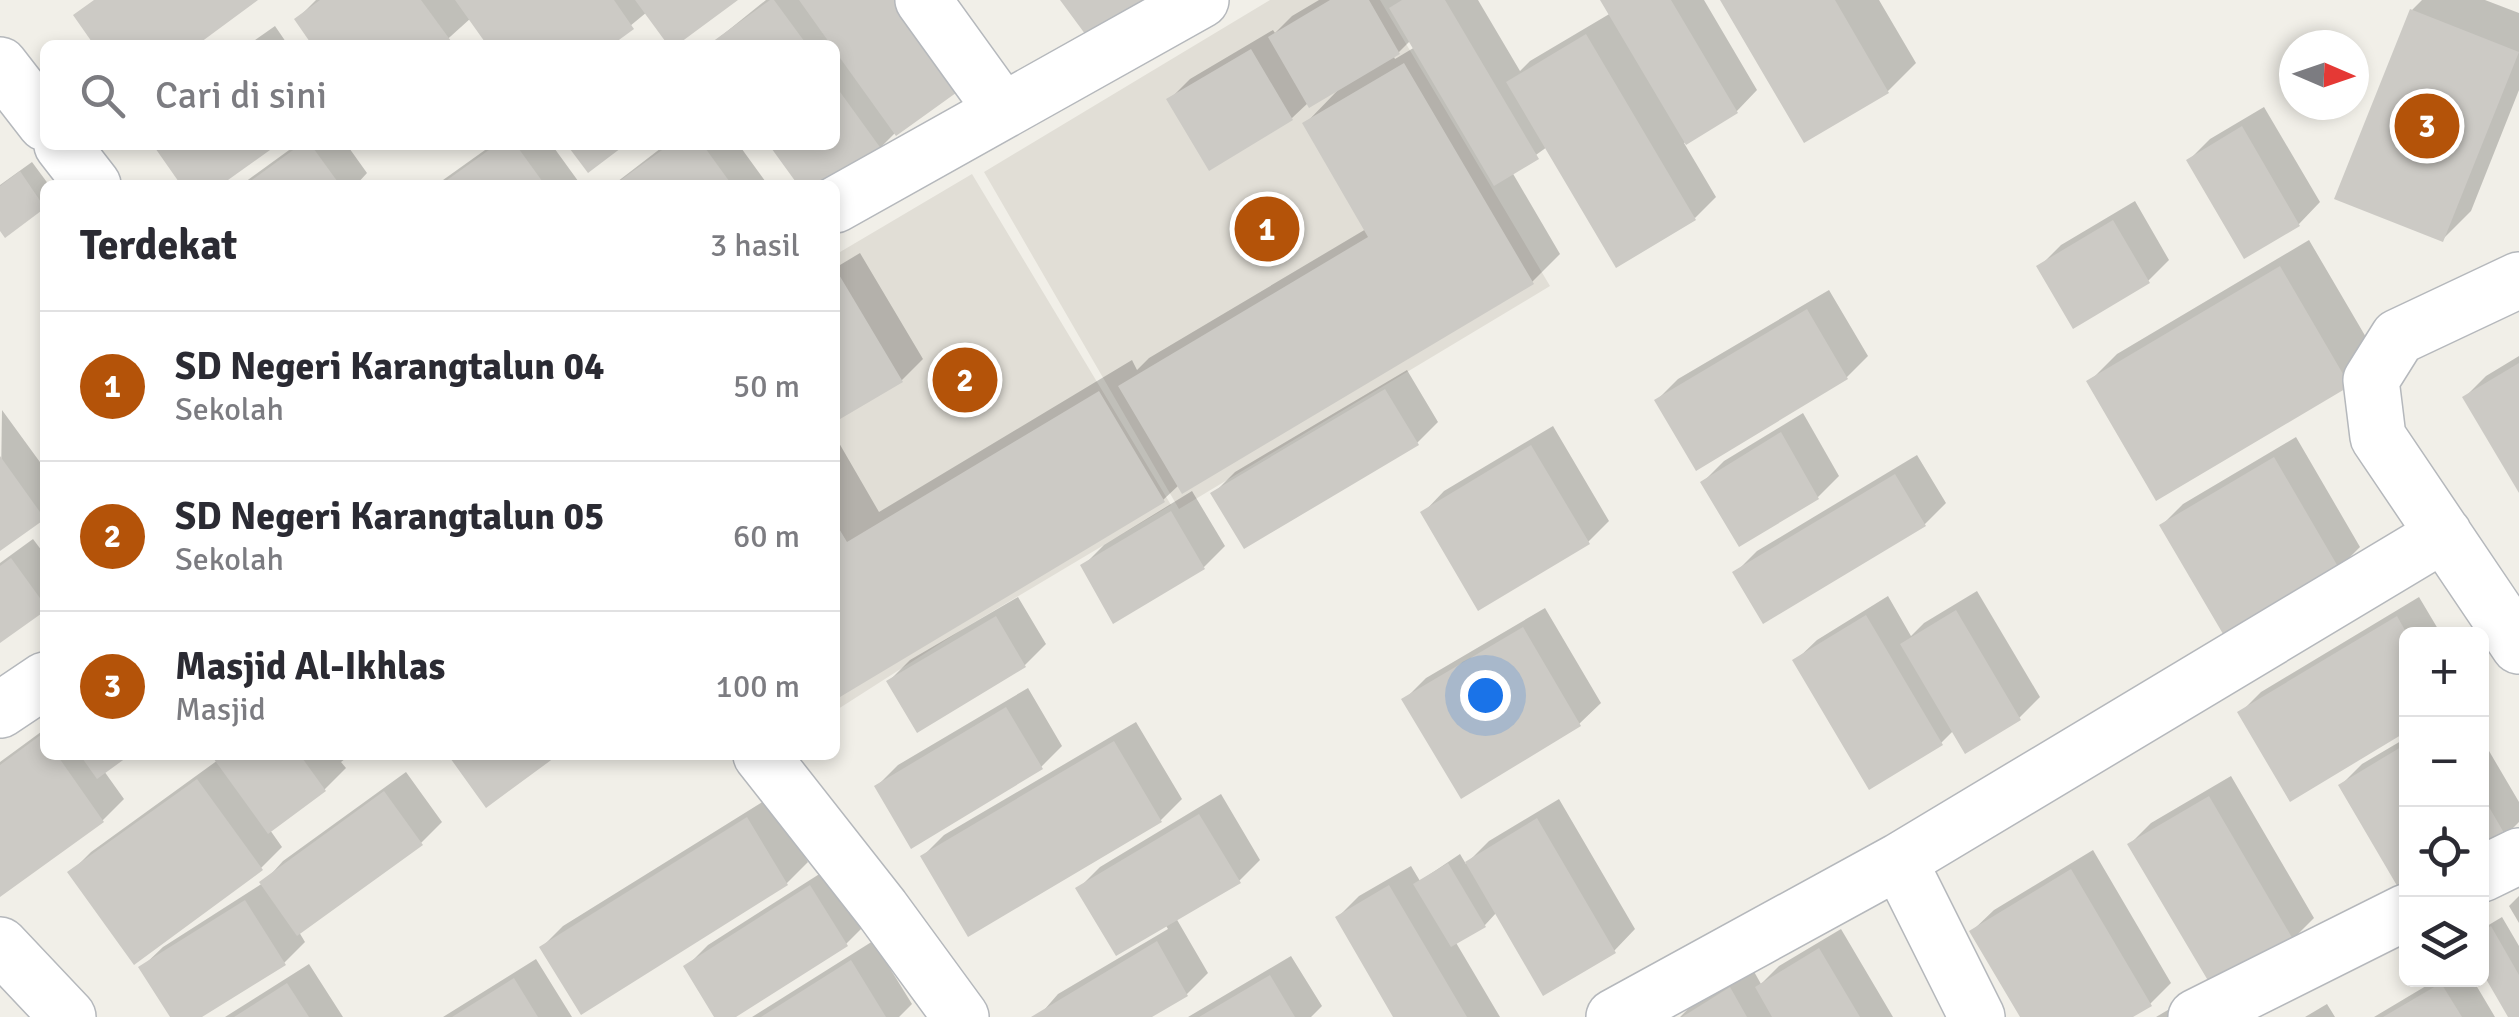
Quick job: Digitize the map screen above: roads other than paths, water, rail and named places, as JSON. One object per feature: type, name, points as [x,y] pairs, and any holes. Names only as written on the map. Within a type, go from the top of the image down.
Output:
[{"type":"street","points":[[922,0],[1003,112]]},
{"type":"street","points":[[840,202],[1201,0]]},
{"type":"street","points":[[0,65],[40,117]]},
{"type":"street","points":[[66,150],[89,180]]},
{"type":"street","points":[[2519,280],[2398,337],[2371,380],[2378,437],[2519,646]]},
{"type":"street","points":[[1614,1017],[1899,860],[2444,534]]},
{"type":"street","points":[[0,710],[40,683]]},
{"type":"street","points":[[765,760],[961,1017]]},
{"type":"street","points":[[2489,871],[2519,856]]},
{"type":"street","points":[[1899,860],[1977,1017]]},
{"type":"street","points":[[2196,1017],[2399,916]]},
{"type":"street","points":[[0,944],[68,1017]]},
{"type":"place","name":"Masjid Al-Ikhlas","points":[[2427,126]]},
{"type":"place","name":"SD Negeri Karangtalun 04","points":[[1267,229]]},
{"type":"place","name":"SD Negeri Karangtalun 05","points":[[965,380]]}]
